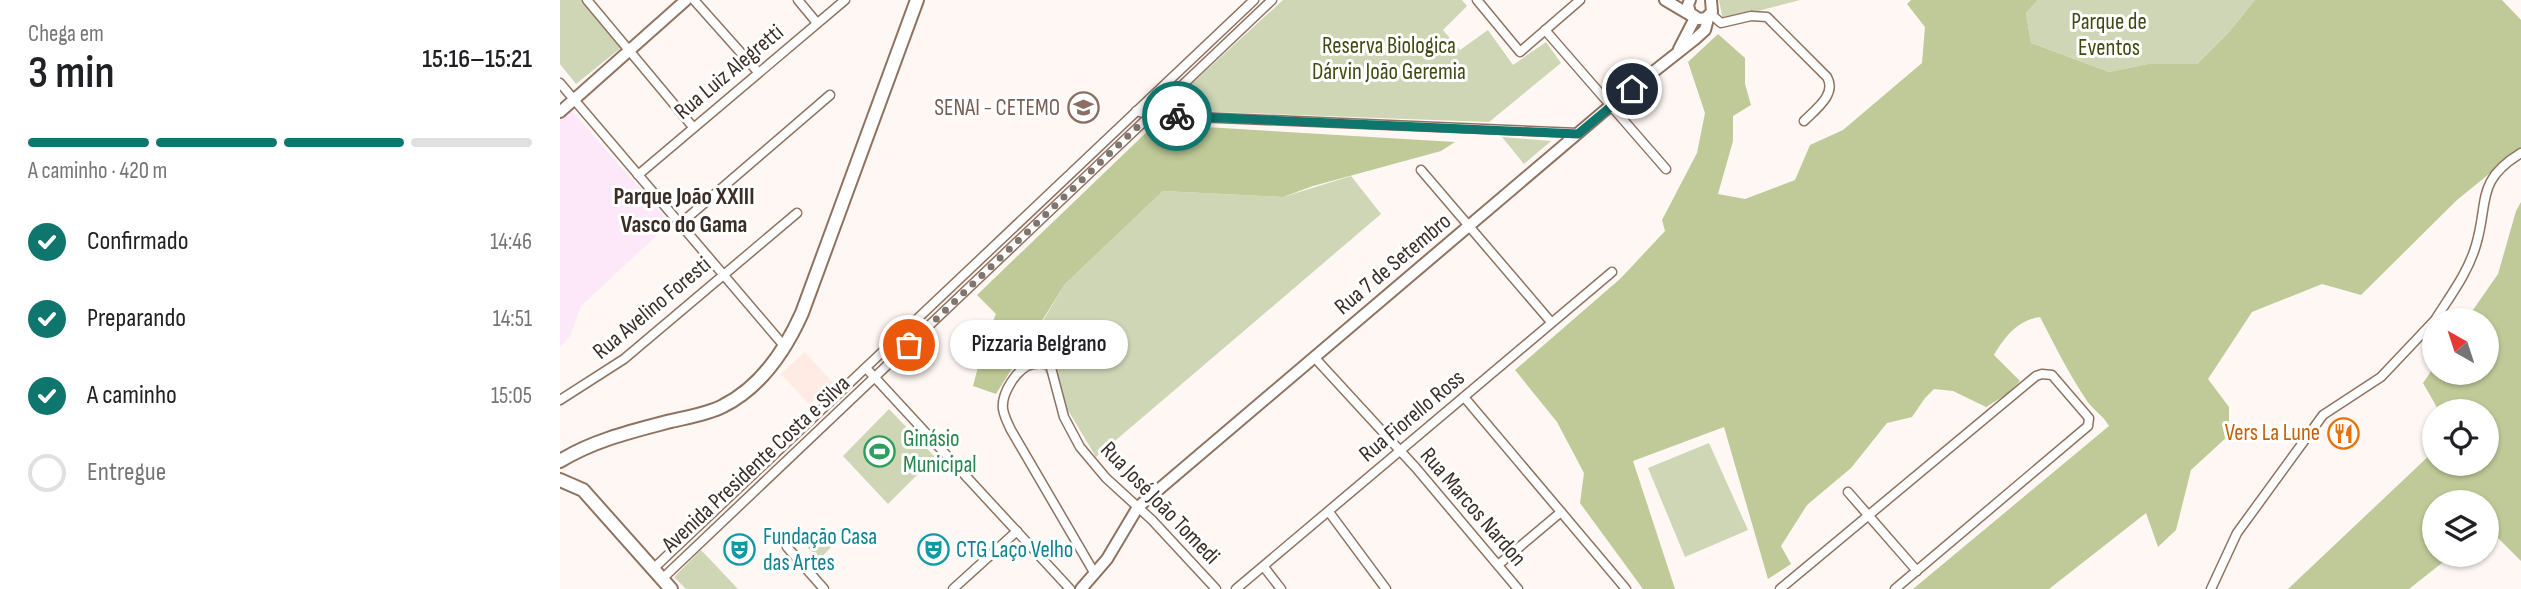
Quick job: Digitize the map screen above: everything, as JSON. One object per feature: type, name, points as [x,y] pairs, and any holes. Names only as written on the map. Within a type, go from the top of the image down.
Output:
[{"type":"main road","points":[[561,461],[626,433],[720,408],[764,374],[785,347],[802,313],[914,2]]},
{"type":"main road","points":[[560,480],[583,490],[662,579]]},
{"type":"street","points":[[587,0],[693,127]]},
{"type":"street","points":[[560,112],[686,0]]},
{"type":"street","points":[[694,0],[758,72]]},
{"type":"street","points":[[798,0],[817,23]]},
{"type":"street","name":"Rua Luiz Alegretti","points":[[638,175],[845,0]]},
{"type":"street","name":"Avenida Presidente Costa e Silva","points":[[662,579],[722,504],[1254,0]]},
{"type":"street","name":"Avenida Presidente Costa e Silva","points":[[662,579],[1272,0]]},
{"type":"street","points":[[1477,0],[1520,52],[1580,0]]},
{"type":"street","points":[[1665,0],[1694,17],[1703,19],[1710,15],[1713,8],[1711,0]]},
{"type":"street","points":[[1690,0],[1689,9],[1694,17]]},
{"type":"street","points":[[1238,15],[1247,23]]},
{"type":"street","points":[[1710,15],[1721,23],[1751,16],[1767,17],[1827,77],[1830,91],[1804,121]]},
{"type":"street","name":"Rua 7 de Setembro","points":[[1081,589],[1107,559],[1138,507],[1610,106],[1676,55],[1705,30],[1710,15]]},
{"type":"street","name":"Rua 7 de Setembro","points":[[1676,55],[1694,17]]},
{"type":"street","points":[[1545,30],[1666,169]]},
{"type":"street","points":[[560,83],[785,347]]},
{"type":"street","points":[[680,224],[830,95]]},
{"type":"street","points":[[1136,111],[1150,115],[1578,134]]},
{"type":"street","points":[[2442,308],[2463,276],[2476,246],[2485,189],[2497,172],[2521,153]]},
{"type":"street","points":[[1421,170],[1551,323]]},
{"type":"street","name":"Rua Avelino Foresti","points":[[560,400],[624,359],[797,213]]},
{"type":"street","points":[[969,269],[978,279]]},
{"type":"street","name":"Rua Fiorello Ross","points":[[1236,589],[1612,272]]},
{"type":"street","points":[[2211,589],[2237,533],[2323,415],[2381,377],[2422,334]]},
{"type":"street","name":"Rua Marcos Nardon","points":[[1314,357],[1518,589]]},
{"type":"street","name":"Rua José João Tomedi","points":[[1095,575],[1011,430],[1003,409],[1008,388],[1025,368],[1033,364],[1050,364],[1064,417],[1080,447],[1106,478],[1138,507],[1216,589]]},
{"type":"street","points":[[866,368],[1070,589]]},
{"type":"street","points":[[1780,589],[2036,376],[2052,375],[2089,418],[2088,426],[1895,589]]},
{"type":"street","points":[[1464,397],[1626,589]]},
{"type":"street","points":[[809,423],[817,431]]},
{"type":"street","points":[[1848,492],[1917,571]]},
{"type":"street","points":[[722,504],[732,514]]},
{"type":"street","points":[[1329,512],[1386,589]]},
{"type":"street","points":[[1498,565],[1561,512]]},
{"type":"street","points":[[953,589],[1017,531]]},
{"type":"street","points":[[787,547],[824,589]]},
{"type":"street","points":[[1264,567],[1281,589]]},
{"type":"shaded area","points":[[571,110],[670,223],[581,306],[570,336],[560,347],[560,120]]},
{"type":"shaded area","points":[[805,352],[833,383],[810,405],[781,374]]},
{"type":"green space","points":[[560,0],[585,0],[623,46],[576,84],[560,64]]},
{"type":"green space","name":"Reserva Biologica Dárvin João Geremia","points":[[1283,0],[1462,0],[1467,6],[1443,30],[1460,50],[1488,30],[1513,65],[1546,42],[1561,63],[1489,122],[1163,110]]},
{"type":"green space","points":[[1719,0],[1800,0],[1723,20]]},
{"type":"green space","points":[[1911,0],[2038,0],[2026,13],[2031,43],[2109,72],[2148,64],[2197,64],[2229,32],[2255,0],[2502,0],[2521,20],[2521,148],[2457,200],[2361,295],[2322,284],[2252,312],[2208,379],[2229,407],[2229,435],[2191,470],[2176,530],[2158,547],[2146,513],[2049,589],[1913,589],[2109,426],[2080,391],[2040,317],[2019,325],[1994,355],[2020,381],[2007,394],[1986,407],[1953,391],[1934,389],[1912,417],[1887,423],[1851,468],[1807,505],[1781,546],[1791,564],[1768,579],[1724,427],[1633,461],[1675,589],[1643,589],[1580,503],[1584,473],[1557,422],[1515,370],[1621,278],[1665,231],[1662,220],[1697,153],[1705,113],[1688,62],[1718,34],[1745,58],[1745,84],[1751,105],[1733,116],[1733,141],[1718,194],[1745,199],[1795,180],[1810,145],[1843,130],[1922,63],[1925,27],[1907,4]]},
{"type":"green space","name":"Parque de Eventos","points":[[2038,0],[2255,0],[2229,32],[2197,64],[2148,64],[2109,72],[2031,43],[2026,13]]},
{"type":"green space","points":[[1155,124],[1455,142],[1441,151],[1313,186],[1283,197],[1163,191],[1065,284],[996,394],[973,386],[986,337],[996,314],[977,295]]},
{"type":"green space","points":[[1502,137],[1551,141],[1524,164]]},
{"type":"green space","points":[[1351,176],[1381,214],[1096,457],[1044,370],[1024,352],[1065,284],[1163,191],[1283,197]]},
{"type":"green space","points":[[2521,202],[2521,561],[2499,539],[2499,490],[2422,490],[2422,567],[2437,567],[2409,589],[2288,589],[2422,462],[2422,476],[2499,476],[2499,399],[2432,399],[2424,385],[2499,385],[2499,308],[2474,308],[2498,274]]},
{"type":"green space","points":[[889,409],[935,457],[888,504],[843,456]]},
{"type":"green space","points":[[1709,443],[1748,530],[1685,557],[1648,468]]},
{"type":"green space","points":[[816,532],[832,546],[820,559],[804,544]]},
{"type":"green space","points":[[701,550],[738,589],[686,589],[674,577]]},
{"type":"way so far","points":[[909,345],[1150,115],[1177,116]]},
{"type":"place","name":"SENAI - CETEMO","points":[[1083,108]]},
{"type":"place","name":"Pizzaria Belgrano","points":[[909,345]]},
{"type":"place","name":"Vers La Lune","points":[[2343,433]]},
{"type":"place","name":"Ginásio Municipal","points":[[880,452]]},
{"type":"place","name":"Fundação Casa das Artes","points":[[740,550]]},
{"type":"place","name":"CTG Laço Velho","points":[[933,550]]},
{"type":"district","name":"Parque João XXIII Vasco do Gama","points":[[684,210]]},
{"type":"route","points":[[1177,116],[1578,134],[1632,89]]}]
